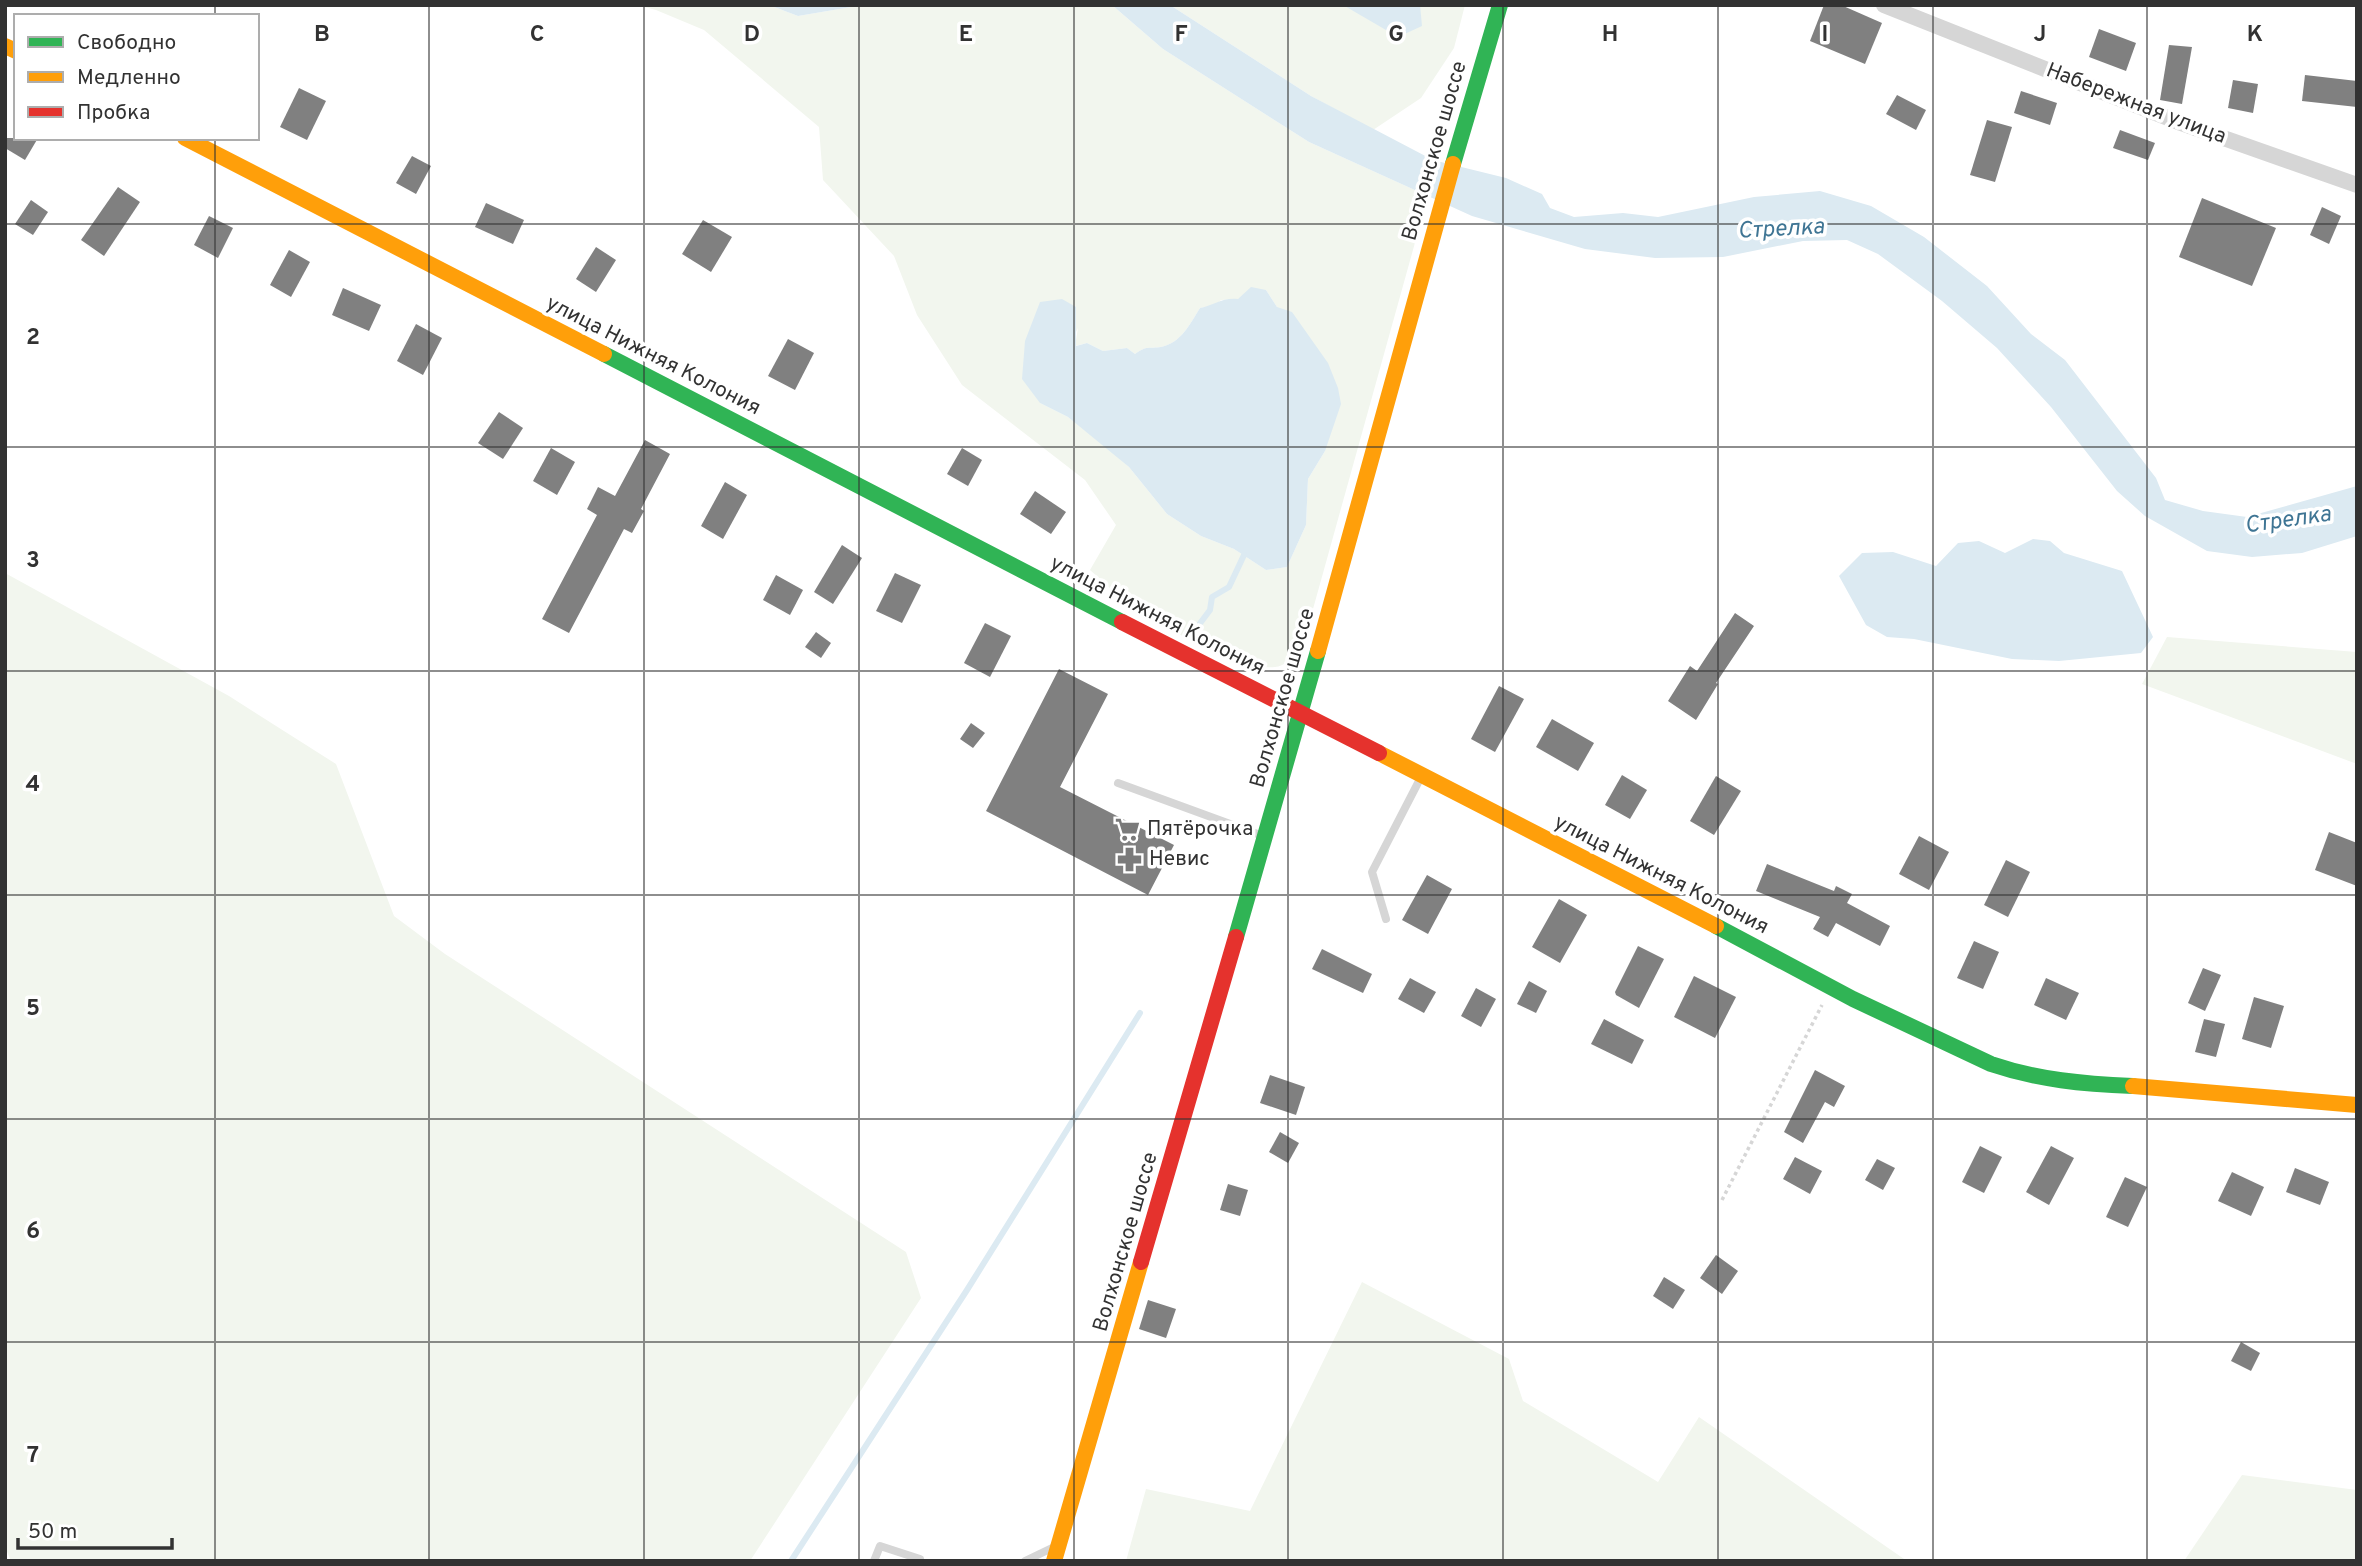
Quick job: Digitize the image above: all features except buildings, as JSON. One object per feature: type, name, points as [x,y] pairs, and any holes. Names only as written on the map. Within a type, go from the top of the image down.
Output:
[{"type":"main road","name":"Волхонское шоссе","points":[[1056,1553],[1301,715],[1436,221],[1500,5]]},
{"type":"main road","name":"улица Нижняя Колония","points":[[188,140],[1301,715],[1422,774],[1497,816],[1948,1044],[2014,1073],[2046,1080],[2357,1105]]},
{"type":"street","name":"Набережная улица","points":[[1884,5],[1919,12],[2180,123],[2357,185]]},
{"type":"lane","points":[[1386,919],[1372,873],[1422,774]]},
{"type":"lane","points":[[1118,783],[1266,837]]},
{"type":"lane","points":[[874,1561],[880,1546],[922,1560]]},
{"type":"lane","points":[[1025,1561],[1056,1553]]},
{"type":"path","points":[[1722,1200],[1831,987]]},
{"type":"shaded area","points":[[637,5],[769,5],[798,16],[863,5],[1112,5],[1163,49],[1309,142],[1428,196],[1308,627],[1287,662],[1275,667],[1260,667],[1220,654],[1140,611],[1117,595],[1090,570],[1116,525],[1085,480],[962,385],[917,315],[894,256],[823,180],[819,127],[704,30]],"holes":[[[1266,290],[1277,307],[1325,451],[1308,479],[1306,525],[1287,567],[1266,570],[1234,549],[1201,536],[1167,514],[1129,467],[1100,441],[1068,417],[1040,403],[1078,328],[1075,346],[1087,343],[1103,351],[1127,348],[1135,354],[1145,348],[1168,345],[1184,332],[1200,308],[1216,305],[1221,300],[1238,299]]]},
{"type":"shaded area","points":[[1170,5],[1465,5],[1454,48],[1421,98],[1373,130],[1311,96]]},
{"type":"shaded area","points":[[5,573],[229,696],[336,764],[394,916],[445,954],[906,1252],[921,1298],[750,1561],[11,1561],[5,1547]]},
{"type":"shaded area","points":[[2167,637],[2357,652],[2357,764],[2142,684]]},
{"type":"shaded area","points":[[1362,1282],[1509,1359],[1523,1401],[1658,1482],[1699,1417],[1907,1561],[1126,1561],[1146,1489],[1250,1511]]},
{"type":"shaded area","points":[[2242,1475],[2357,1490],[2357,1561],[2184,1561]]},
{"type":"water","points":[[769,5],[863,5],[798,16]]},
{"type":"water","name":"Стрелка","points":[[1112,5],[1170,5],[1311,96],[1433,160],[1506,178],[1542,194],[1550,208],[1574,217],[1623,213],[1658,217],[1754,197],[1820,191],[1871,206],[1924,237],[1987,286],[2031,334],[2065,360],[2156,478],[2165,500],[2203,511],[2247,517],[2357,486],[2357,536],[2302,553],[2252,557],[2207,551],[2145,516],[2117,491],[2051,407],[1997,348],[1942,301],[1878,254],[1847,240],[1803,241],[1723,257],[1655,258],[1585,249],[1472,216],[1309,142],[1163,49]]},
{"type":"water","points":[[1343,5],[1420,5],[1422,26],[1398,37]]},
{"type":"water","points":[[1251,287],[1266,290],[1277,307],[1292,312],[1328,363],[1341,404],[1325,451],[1308,479],[1306,525],[1287,567],[1266,570],[1234,549],[1201,536],[1167,514],[1129,467],[1068,417],[1040,403],[1022,379],[1025,341],[1040,302],[1062,299],[1076,307],[1076,346],[1087,343],[1103,351],[1127,348],[1135,354],[1145,348],[1168,345],[1184,332],[1200,308],[1223,300],[1238,299]]},
{"type":"water","points":[[2033,539],[2050,541],[2064,553],[2122,571],[2153,637],[2141,653],[2059,661],[2012,659],[1914,639],[1887,637],[1866,625],[1839,576],[1862,553],[1893,552],[1936,566],[1958,543],[1979,541],[2005,553]]},
{"type":"waterway","points":[[1192,634],[1210,610],[1212,597],[1229,587],[1244,555]]},
{"type":"waterway","points":[[791,1561],[967,1290],[1140,1013]]},
{"type":"traffic: fast","points":[[1453,164],[1500,5]]},
{"type":"traffic: fast","points":[[604,354],[1122,622]]},
{"type":"traffic: fast","points":[[1236,937],[1318,651]]},
{"type":"traffic: fast","points":[[1716,926],[1853,999],[1991,1064],[2061,1080],[2133,1086]]},
{"type":"traffic: slow","points":[[5,46],[14,50]]},
{"type":"traffic: slow","points":[[189,140],[604,354]]},
{"type":"traffic: slow","points":[[1318,651],[1453,164]]},
{"type":"traffic: slow","points":[[1379,753],[1716,926]]},
{"type":"traffic: slow","points":[[2133,1086],[2357,1105]]},
{"type":"traffic: slow","points":[[1054,1561],[1141,1262]]},
{"type":"traffic: jam","points":[[1122,622],[1379,753]]},
{"type":"traffic: jam","points":[[1141,1262],[1236,937]]},
{"type":"place","name":"Пятёрочка","points":[[1127,829]]},
{"type":"place","name":"Невис","points":[[1129,859]]}]
